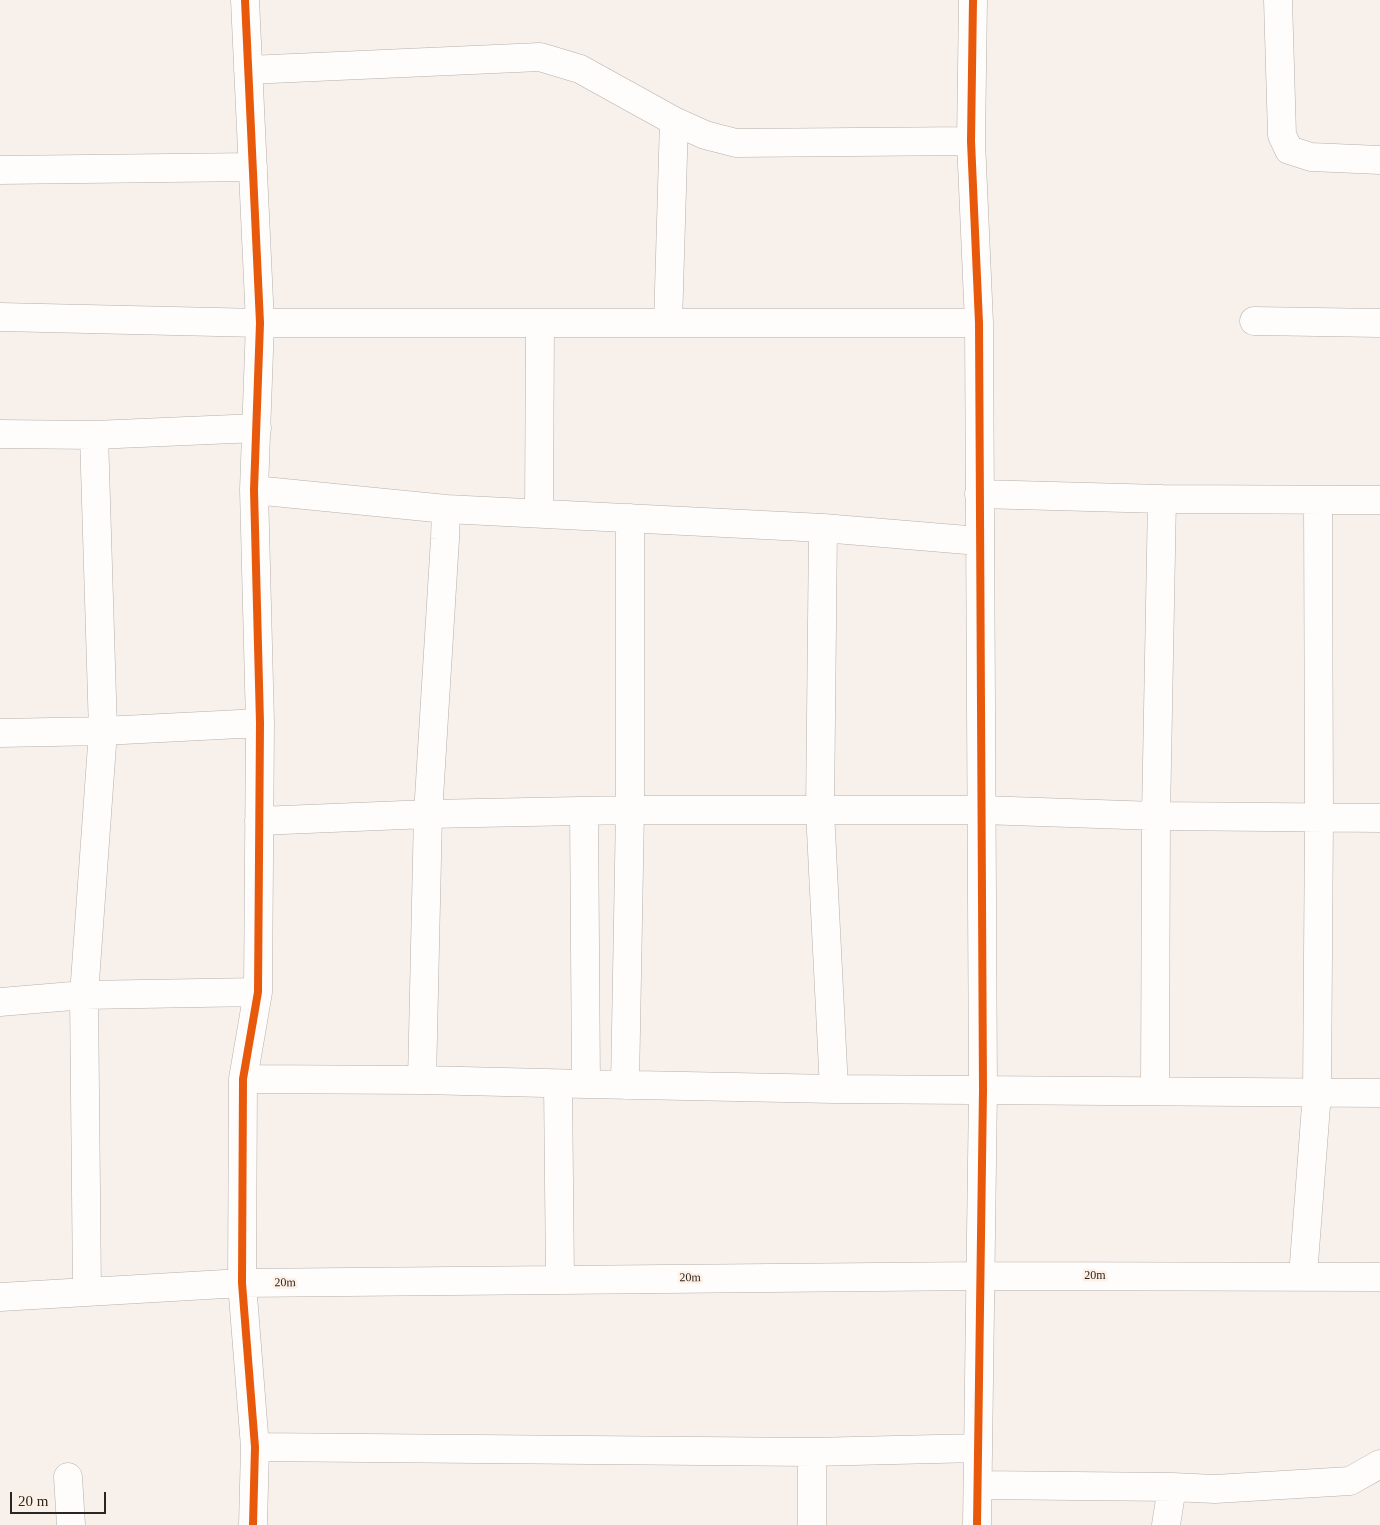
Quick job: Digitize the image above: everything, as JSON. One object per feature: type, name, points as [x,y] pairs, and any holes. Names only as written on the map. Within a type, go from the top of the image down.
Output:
[{"type":"street","points":[[245,0],[260,323],[254,490],[260,723],[258,992],[244,1079],[242,1284],[255,1447],[253,1525]]},
{"type":"street","points":[[973,0],[971,141],[978,323],[983,1090],[977,1525]]},
{"type":"street","points":[[1278,0],[1282,135],[1289,150],[1311,157],[1380,160]]},
{"type":"street","points":[[248,70],[540,57],[580,69],[674,121],[705,135],[736,143],[971,141]]},
{"type":"street","points":[[668,323],[674,121]]},
{"type":"street","points":[[0,170],[253,167]]},
{"type":"street","points":[[0,317],[260,323],[978,323]]},
{"type":"street","points":[[1254,321],[1380,323]]},
{"type":"street","points":[[539,513],[540,323]]},
{"type":"street","points":[[0,434],[94,435],[257,428]]},
{"type":"street","points":[[87,1291],[84,996],[103,731],[94,435]]},
{"type":"street","points":[[254,490],[446,509],[823,528],[979,541]]},
{"type":"street","points":[[979,494],[1162,499],[1380,500]]},
{"type":"street","points":[[1155,1091],[1156,816],[1162,499]]},
{"type":"street","points":[[1303,1276],[1317,1093],[1319,818],[1318,500]]},
{"type":"street","points":[[422,1080],[428,814],[446,539],[446,509]]},
{"type":"street","points":[[626,1085],[630,810],[630,518]]},
{"type":"street","points":[[823,528],[820,811],[834,1089]]},
{"type":"street","points":[[0,733],[103,731],[260,723]]},
{"type":"street","points":[[259,820],[630,810],[982,810],[1156,816],[1380,818]]},
{"type":"street","points":[[584,811],[586,1084]]},
{"type":"street","points":[[0,1002],[84,996],[258,992]]},
{"type":"street","points":[[244,1079],[422,1080],[834,1089],[1380,1093]]},
{"type":"street","points":[[558,1084],[560,1280]]},
{"type":"street","name":"20m","points":[[0,1297],[242,1284],[981,1276],[1380,1277]]},
{"type":"street","points":[[255,1447],[812,1452],[978,1448]]},
{"type":"street","points":[[812,1452],[812,1525]]},
{"type":"street","points":[[978,1485],[1215,1489],[1350,1481],[1380,1464]]},
{"type":"street","points":[[68,1477],[70,1525]]},
{"type":"street","points":[[1166,1525],[1172,1487]]},
{"type":"cycle path","points":[[245,0],[260,323],[254,490],[260,723],[258,992],[243,1079],[242,1283],[255,1447],[253,1525]]},
{"type":"cycle path","points":[[973,0],[971,141],[979,323],[983,1090],[977,1525]]}]
